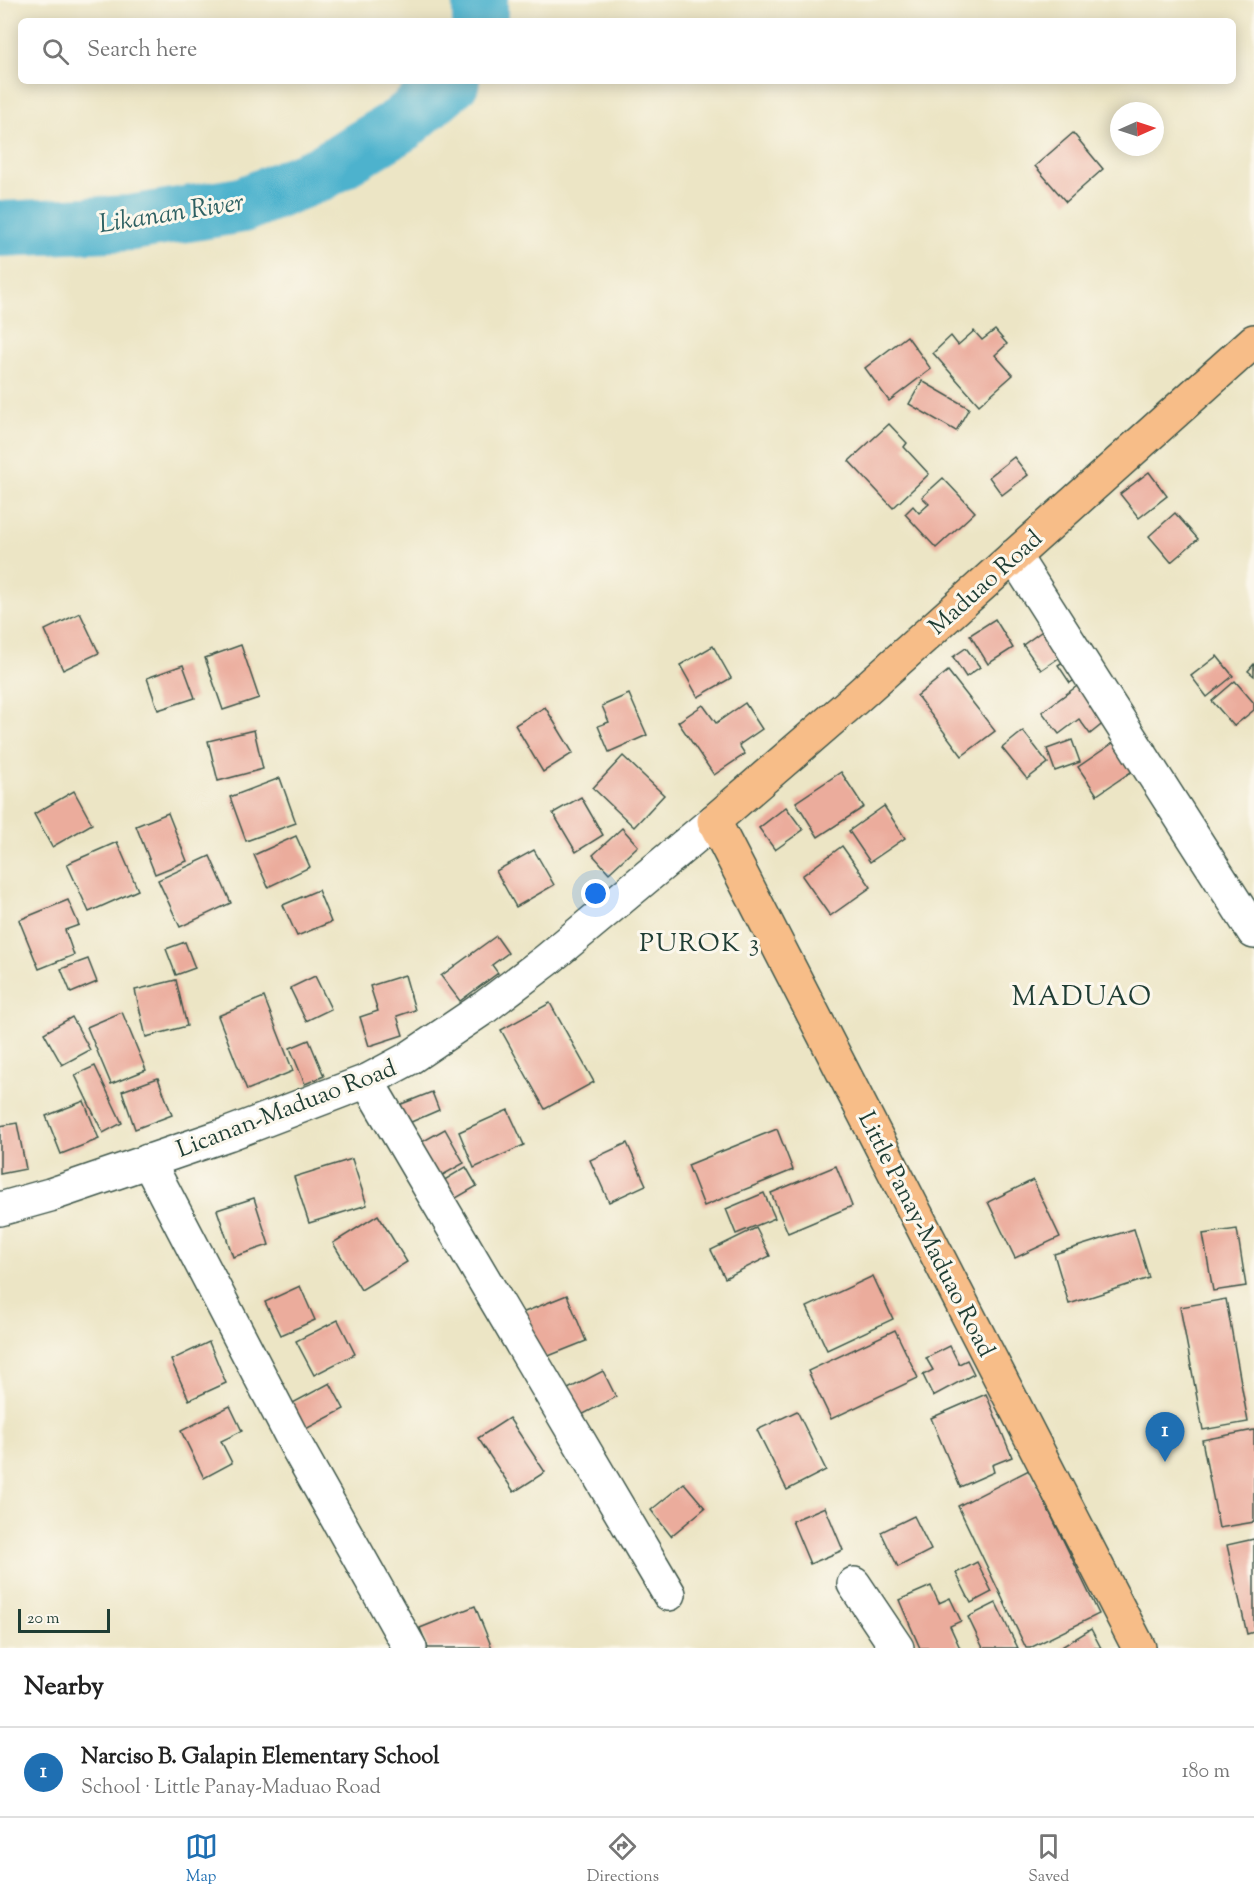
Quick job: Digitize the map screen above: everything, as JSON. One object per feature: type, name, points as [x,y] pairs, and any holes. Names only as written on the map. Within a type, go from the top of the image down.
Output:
[{"type":"main road","name":"Maduao Road","points":[[714,821],[846,707],[1254,342]]},
{"type":"main road","name":"Little Panay-Maduao Road","points":[[714,821],[1139,1648]]},
{"type":"street","points":[[1014,556],[1254,932]]},
{"type":"street","name":"Licanan-Maduao Road","points":[[0,1209],[50,1196],[228,1134],[367,1081],[408,1059],[494,1000],[547,960],[714,821]]},
{"type":"street","points":[[367,1081],[669,1594]]},
{"type":"street","points":[[148,1161],[297,1447],[410,1648]]},
{"type":"street","points":[[854,1584],[897,1648]]},
{"type":"building","points":[[1073,133],[1103,169],[1066,202],[1035,166]]},
{"type":"building","points":[[995,330],[1007,344],[995,355],[1013,375],[979,405],[933,353],[951,336],[958,345],[974,331],[982,340]]},
{"type":"building","points":[[907,336],[931,369],[889,401],[865,368]]},
{"type":"building","points":[[922,381],[969,408],[956,431],[909,404]]},
{"type":"building","points":[[889,424],[907,443],[904,447],[929,474],[893,508],[849,461]]},
{"type":"building","points":[[1014,457],[1028,475],[1002,495],[989,477]]},
{"type":"building","points":[[1149,472],[1167,496],[1139,518],[1120,494]]},
{"type":"building","points":[[943,478],[975,512],[936,548],[905,514],[913,506],[919,513],[929,504],[922,497]]},
{"type":"building","points":[[1175,513],[1198,539],[1171,562],[1149,536]]},
{"type":"building","points":[[80,613],[99,653],[63,670],[45,630]]},
{"type":"building","points":[[995,619],[1013,648],[988,664],[970,635]]},
{"type":"building","points":[[1045,629],[1063,655],[1041,670],[1023,645]]},
{"type":"building","points":[[241,645],[259,698],[223,710],[205,658]]},
{"type":"building","points":[[713,646],[731,678],[698,697],[680,665]]},
{"type":"building","points":[[966,648],[980,667],[966,677],[953,657]]},
{"type":"building","points":[[1072,656],[1084,673],[1070,683],[1058,665]]},
{"type":"building","points":[[1217,656],[1233,676],[1207,697],[1191,676]]},
{"type":"building","points":[[1254,664],[1254,676],[1248,671]]},
{"type":"building","points":[[183,665],[195,698],[158,710],[147,678]]},
{"type":"building","points":[[948,671],[995,731],[962,756],[917,696]]},
{"type":"building","points":[[1084,681],[1111,717],[1090,734],[1079,719],[1059,734],[1042,712]]},
{"type":"building","points":[[1235,681],[1254,703],[1254,710],[1234,726],[1212,701]]},
{"type":"building","points":[[629,694],[647,735],[609,752],[598,726],[609,722],[602,706]]},
{"type":"building","points":[[745,703],[762,729],[739,745],[745,754],[714,775],[678,722],[703,705],[716,723]]},
{"type":"building","points":[[545,707],[573,753],[543,772],[515,725]]},
{"type":"building","points":[[254,730],[263,769],[218,781],[208,741]]},
{"type":"building","points":[[1023,731],[1048,763],[1027,779],[1002,748]]},
{"type":"building","points":[[1072,740],[1080,762],[1055,771],[1047,749]]},
{"type":"building","points":[[1116,741],[1135,769],[1097,795],[1078,767]]},
{"type":"building","points":[[623,756],[664,795],[634,827],[593,788]]},
{"type":"building","points":[[841,772],[864,807],[818,837],[796,802]]},
{"type":"building","points":[[280,778],[296,823],[246,841],[230,797]]},
{"type":"building","points":[[74,791],[92,824],[52,847],[34,814]]},
{"type":"building","points":[[581,797],[603,835],[576,852],[553,813]]},
{"type":"building","points":[[884,806],[905,838],[870,862],[849,831]]},
{"type":"building","points":[[786,807],[803,830],[775,850],[759,828]]},
{"type":"building","points":[[168,813],[187,861],[155,874],[136,826]]},
{"type":"building","points":[[622,828],[638,846],[609,873],[593,855]]},
{"type":"building","points":[[296,836],[310,867],[268,887],[254,855]]},
{"type":"building","points":[[117,842],[138,890],[89,912],[67,864]]},
{"type":"building","points":[[842,846],[871,887],[830,916],[802,876]]},
{"type":"building","points":[[534,850],[554,885],[516,907],[496,871]]},
{"type":"building","points":[[210,856],[231,903],[180,927],[158,880]]},
{"type":"building","points":[[318,890],[331,922],[297,936],[283,905]]},
{"type":"building","points":[[68,900],[79,925],[65,930],[74,955],[39,969],[19,920]]},
{"type":"building","points":[[496,936],[508,953],[492,965],[498,973],[460,1001],[441,976]]},
{"type":"building","points":[[185,942],[195,968],[176,975],[166,949]]},
{"type":"building","points":[[88,959],[97,982],[71,993],[61,969]]},
{"type":"building","points":[[405,975],[415,1010],[397,1016],[403,1035],[369,1046],[360,1017],[378,1011],[370,986]]},
{"type":"building","points":[[315,976],[331,1009],[306,1021],[290,988]]},
{"type":"building","points":[[176,980],[187,1026],[146,1037],[135,990]]},
{"type":"building","points":[[264,997],[293,1071],[247,1090],[218,1016]]},
{"type":"building","points":[[550,1003],[594,1082],[545,1109],[501,1030]]},
{"type":"building","points":[[122,1012],[146,1070],[111,1084],[87,1027]]},
{"type":"building","points":[[72,1017],[90,1050],[62,1065],[44,1033]]},
{"type":"building","points":[[309,1040],[324,1076],[305,1084],[290,1048]]},
{"type":"building","points":[[95,1066],[122,1123],[103,1133],[75,1075]]},
{"type":"building","points":[[158,1078],[172,1115],[135,1129],[122,1091]]},
{"type":"building","points":[[432,1092],[439,1110],[402,1126],[394,1107]]},
{"type":"building","points":[[84,1101],[99,1139],[61,1154],[46,1116]]},
{"type":"building","points":[[508,1110],[524,1145],[474,1168],[459,1132]]},
{"type":"building","points":[[17,1123],[26,1169],[0,1174],[0,1126]]},
{"type":"building","points":[[445,1129],[464,1163],[432,1181],[413,1147]]},
{"type":"building","points":[[777,1129],[793,1170],[704,1206],[688,1165]]},
{"type":"building","points":[[627,1143],[646,1185],[609,1202],[590,1160]]},
{"type":"building","points":[[352,1159],[367,1205],[309,1223],[294,1177]]},
{"type":"building","points":[[836,1166],[852,1206],[788,1233],[771,1193]]},
{"type":"building","points":[[466,1167],[477,1186],[451,1201],[441,1182]]},
{"type":"building","points":[[1033,1180],[1060,1237],[1015,1258],[988,1202]]},
{"type":"building","points":[[764,1193],[775,1218],[736,1234],[726,1209]]},
{"type":"building","points":[[254,1198],[269,1245],[233,1257],[217,1210]]},
{"type":"building","points":[[378,1215],[407,1262],[361,1290],[333,1243]]},
{"type":"building","points":[[756,1228],[770,1256],[725,1278],[711,1250]]},
{"type":"building","points":[[1134,1229],[1149,1278],[1069,1304],[1054,1254]]},
{"type":"building","points":[[1237,1229],[1246,1286],[1213,1291],[1203,1234]]},
{"type":"building","points":[[873,1276],[893,1319],[827,1350],[807,1307]]},
{"type":"building","points":[[300,1286],[315,1320],[281,1335],[265,1302]]},
{"type":"building","points":[[567,1295],[586,1341],[541,1359],[522,1313]]},
{"type":"building","points":[[1226,1299],[1248,1422],[1203,1430],[1180,1307]]},
{"type":"building","points":[[338,1320],[355,1354],[314,1375],[296,1341]]},
{"type":"building","points":[[895,1330],[918,1378],[831,1419],[808,1371]]},
{"type":"building","points":[[209,1342],[226,1383],[189,1400],[171,1360]]},
{"type":"building","points":[[950,1346],[959,1364],[967,1360],[974,1374],[933,1396],[923,1375],[933,1370],[926,1358]]},
{"type":"building","points":[[603,1371],[616,1397],[574,1419],[560,1393]]},
{"type":"building","points":[[330,1383],[344,1409],[302,1431],[289,1405]]},
{"type":"building","points":[[986,1394],[1012,1457],[992,1465],[994,1472],[960,1487],[931,1418]]},
{"type":"building","points":[[230,1406],[242,1431],[221,1441],[232,1463],[204,1478],[181,1431]]},
{"type":"building","points":[[797,1411],[826,1470],[787,1490],[757,1430]]},
{"type":"building","points":[[509,1418],[545,1472],[514,1492],[478,1438]]},
{"type":"building","points":[[1254,1430],[1254,1522],[1219,1528],[1202,1440]]},
{"type":"building","points":[[1029,1470],[1099,1614],[1026,1648],[958,1506]]},
{"type":"building","points":[[684,1483],[705,1508],[671,1536],[651,1510]]},
{"type":"building","points":[[825,1507],[843,1550],[810,1564],[792,1521]]},
{"type":"building","points":[[914,1516],[931,1550],[898,1567],[881,1532]]},
{"type":"building","points":[[1254,1539],[1254,1632],[1247,1634],[1227,1545]]},
{"type":"building","points":[[977,1562],[992,1592],[971,1603],[956,1573]]},
{"type":"building","points":[[931,1586],[939,1603],[950,1598],[961,1621],[950,1626],[960,1648],[920,1648],[899,1600]]},
{"type":"building","points":[[996,1603],[1018,1648],[983,1648],[968,1617]]},
{"type":"building","points":[[475,1606],[492,1648],[428,1648],[420,1628]]},
{"type":"building","points":[[1091,1629],[1101,1648],[1060,1648]]},
{"type":"waterway","name":"Likanan River","points":[[480,0],[480,18]]},
{"type":"waterway","name":"Likanan River","points":[[0,229],[131,223],[242,205],[321,173],[402,124],[449,84]]},
{"type":"place","name":"Narciso B. Galapin Elementary School","points":[[1165,1462]]},
{"type":"district","name":"PUROK 3","points":[[700,942]]},
{"type":"district","name":"MADUAO","points":[[1082,996]]}]
